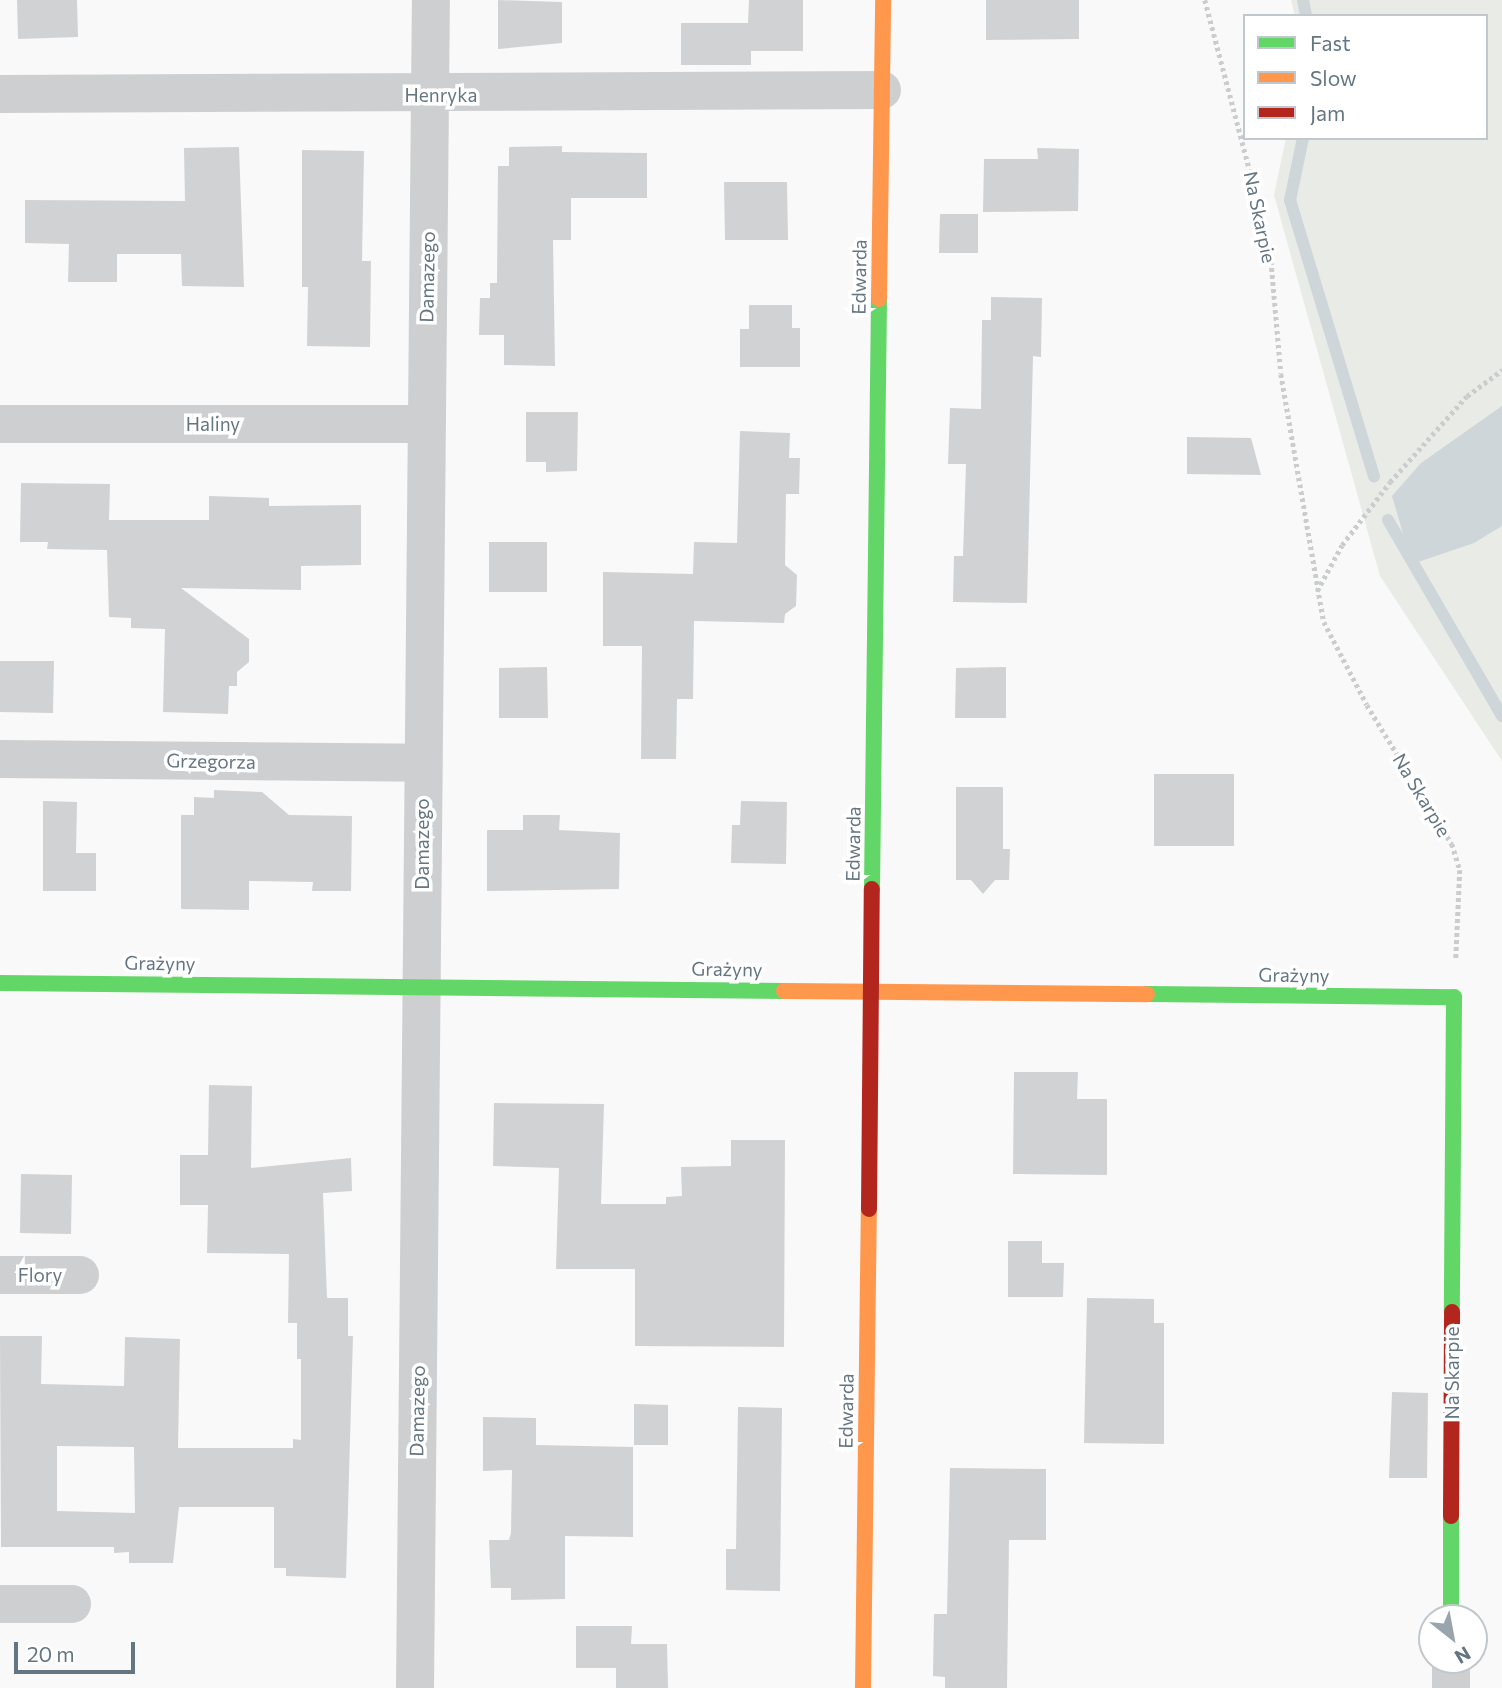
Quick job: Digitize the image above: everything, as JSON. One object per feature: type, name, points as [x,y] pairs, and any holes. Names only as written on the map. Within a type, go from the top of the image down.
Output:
[{"type":"street","name":"Damazego","points":[[415,1688],[431,0]]},
{"type":"street","name":"Edwarda","points":[[863,1688],[883,0]]},
{"type":"street","name":"Henryka","points":[[0,94],[430,96],[882,90]]},
{"type":"street","name":"Haliny","points":[[0,424],[425,424]]},
{"type":"street","name":"Grzegorza","points":[[0,759],[422,763]]},
{"type":"street","name":"Grażyny","points":[[0,983],[1454,997]]},
{"type":"street","name":"Na Skarpie","points":[[1451,1604],[1454,997]]},
{"type":"street","name":"Flory","points":[[0,1275],[80,1276]]},
{"type":"street","points":[[0,1604],[72,1604]]},
{"type":"path","name":"Na Skarpie","points":[[1206,0],[1270,247],[1281,374],[1316,592],[1324,622],[1367,705],[1452,844],[1460,870],[1454,997]]},
{"type":"path","points":[[1316,592],[1342,545],[1390,482],[1467,396],[1502,370]]},
{"type":"shaded area","points":[[1291,0],[1502,0],[1502,761],[1380,576],[1274,195],[1286,140],[1488,140],[1488,14],[1294,14]]},
{"type":"shaded area","points":[[1502,406],[1502,526],[1474,543],[1412,564],[1392,496],[1421,463]]},
{"type":"building","points":[[17,0],[77,0],[78,37],[18,39]]},
{"type":"building","points":[[498,0],[562,2],[562,43],[498,49]]},
{"type":"building","points":[[749,0],[803,0],[803,51],[751,51],[751,65],[681,65],[681,23],[748,23]]},
{"type":"building","points":[[986,0],[1079,0],[1079,39],[986,40]]},
{"type":"building","points":[[562,146],[562,152],[647,153],[647,198],[571,198],[571,240],[553,240],[555,366],[504,365],[504,335],[479,335],[480,298],[490,298],[490,283],[497,283],[498,166],[509,166],[509,147]]},
{"type":"building","points":[[239,147],[244,287],[182,286],[181,254],[117,254],[117,282],[68,282],[69,244],[25,243],[25,200],[185,201],[184,148]]},
{"type":"building","points":[[1037,148],[1079,149],[1078,211],[983,212],[984,159],[1038,159]]},
{"type":"building","points":[[302,150],[364,151],[362,261],[371,261],[370,347],[307,346],[308,287],[302,287]]},
{"type":"building","points":[[724,182],[787,182],[788,240],[725,240]]},
{"type":"building","points":[[940,214],[978,214],[978,253],[939,253]]},
{"type":"building","points":[[991,297],[1042,298],[1041,357],[1033,356],[1027,603],[953,602],[954,556],[963,556],[966,464],[948,464],[950,408],[981,409],[982,320],[991,320]]},
{"type":"building","points":[[749,305],[792,305],[792,328],[800,328],[800,367],[740,367],[740,329],[749,329]]},
{"type":"building","points":[[526,412],[578,412],[577,471],[546,472],[546,462],[526,462]]},
{"type":"building","points":[[740,431],[790,433],[789,458],[800,458],[799,494],[786,494],[785,565],[797,575],[796,606],[785,614],[784,623],[694,621],[693,699],[677,699],[676,759],[641,759],[642,646],[603,646],[603,572],[693,574],[694,542],[737,543]]},
{"type":"building","points":[[1187,437],[1251,438],[1261,475],[1187,474]]},
{"type":"building","points":[[21,483],[110,484],[109,520],[209,520],[209,496],[269,498],[269,506],[361,505],[361,565],[301,566],[301,590],[181,588],[249,639],[249,662],[237,672],[237,686],[229,686],[228,714],[163,712],[165,629],[131,628],[131,618],[109,617],[107,550],[47,549],[48,542],[20,542]]},
{"type":"building","points":[[489,542],[547,542],[547,592],[489,592]]},
{"type":"building","points":[[0,661],[54,661],[53,713],[0,712]]},
{"type":"building","points":[[547,667],[548,718],[499,718],[499,668]]},
{"type":"building","points":[[1006,667],[1006,718],[955,718],[956,668]]},
{"type":"building","points":[[1154,774],[1234,774],[1234,846],[1154,846]]},
{"type":"building","points":[[956,787],[1003,787],[1003,849],[1010,849],[1009,880],[995,880],[983,894],[971,880],[956,880]]},
{"type":"building","points":[[214,790],[262,792],[289,815],[352,816],[351,891],[312,891],[313,882],[249,881],[249,910],[181,909],[181,815],[194,815],[194,797],[214,798]]},
{"type":"building","points":[[43,801],[77,802],[76,853],[96,853],[96,891],[43,891]]},
{"type":"building","points":[[741,801],[787,802],[786,864],[731,863],[732,825],[740,825]]},
{"type":"building","points":[[523,815],[560,815],[559,830],[620,833],[619,889],[487,891],[487,830],[523,830]]},
{"type":"building","points":[[1014,1072],[1078,1072],[1077,1099],[1107,1099],[1107,1175],[1013,1174]]},
{"type":"building","points":[[209,1085],[252,1086],[251,1168],[351,1158],[352,1191],[323,1193],[327,1298],[348,1298],[348,1336],[353,1336],[346,1578],[286,1576],[286,1568],[274,1568],[274,1507],[179,1507],[173,1563],[129,1563],[129,1552],[114,1553],[114,1547],[1,1547],[0,1336],[42,1336],[41,1384],[124,1386],[125,1337],[180,1339],[178,1448],[293,1448],[293,1439],[301,1440],[301,1359],[297,1359],[297,1323],[288,1323],[289,1254],[207,1253],[208,1205],[180,1205],[180,1155],[208,1155]],"holes":[[[57,1446],[134,1447],[135,1513],[57,1511]]]},
{"type":"building","points":[[494,1103],[604,1104],[601,1204],[666,1204],[666,1197],[682,1196],[681,1167],[731,1166],[731,1140],[785,1140],[784,1347],[635,1346],[635,1269],[556,1269],[559,1168],[493,1166]]},
{"type":"building","points":[[21,1174],[72,1175],[71,1234],[20,1233]]},
{"type":"building","points":[[1008,1241],[1042,1241],[1042,1263],[1064,1263],[1063,1297],[1008,1297]]},
{"type":"building","points":[[1087,1298],[1154,1299],[1154,1323],[1164,1323],[1164,1444],[1084,1443]]},
{"type":"building","points":[[1392,1392],[1428,1393],[1427,1478],[1389,1478]]},
{"type":"building","points":[[634,1404],[668,1405],[668,1445],[634,1445]]},
{"type":"building","points":[[738,1407],[782,1408],[780,1591],[726,1590],[726,1549],[736,1549]]},
{"type":"building","points":[[483,1417],[536,1418],[536,1445],[633,1447],[633,1537],[565,1536],[565,1599],[511,1600],[511,1588],[491,1588],[489,1540],[509,1540],[512,1470],[483,1471]]},
{"type":"building","points":[[950,1468],[1046,1469],[1046,1540],[1009,1540],[1007,1688],[945,1688],[945,1677],[933,1676],[934,1614],[947,1614]]},
{"type":"building","points":[[576,1626],[632,1626],[631,1644],[667,1644],[668,1688],[616,1688],[616,1668],[576,1668]]},
{"type":"waterway","points":[[1303,0],[1306,14]]},
{"type":"waterway","points":[[1303,140],[1290,200],[1374,477]]},
{"type":"waterway","points":[[1388,520],[1502,716]]},
{"type":"traffic: fast","points":[[872,889],[879,299]]},
{"type":"traffic: fast","points":[[0,983],[784,991]]},
{"type":"traffic: fast","points":[[1147,994],[1454,997],[1452,1312]]},
{"type":"traffic: fast","points":[[1451,1516],[1451,1604]]},
{"type":"traffic: slow","points":[[879,299],[883,0]]},
{"type":"traffic: slow","points":[[784,991],[1147,994]]},
{"type":"traffic: slow","points":[[863,1688],[869,1209]]},
{"type":"traffic: jam","points":[[869,1209],[872,889]]},
{"type":"traffic: jam","points":[[1451,1516],[1452,1312]]}]
